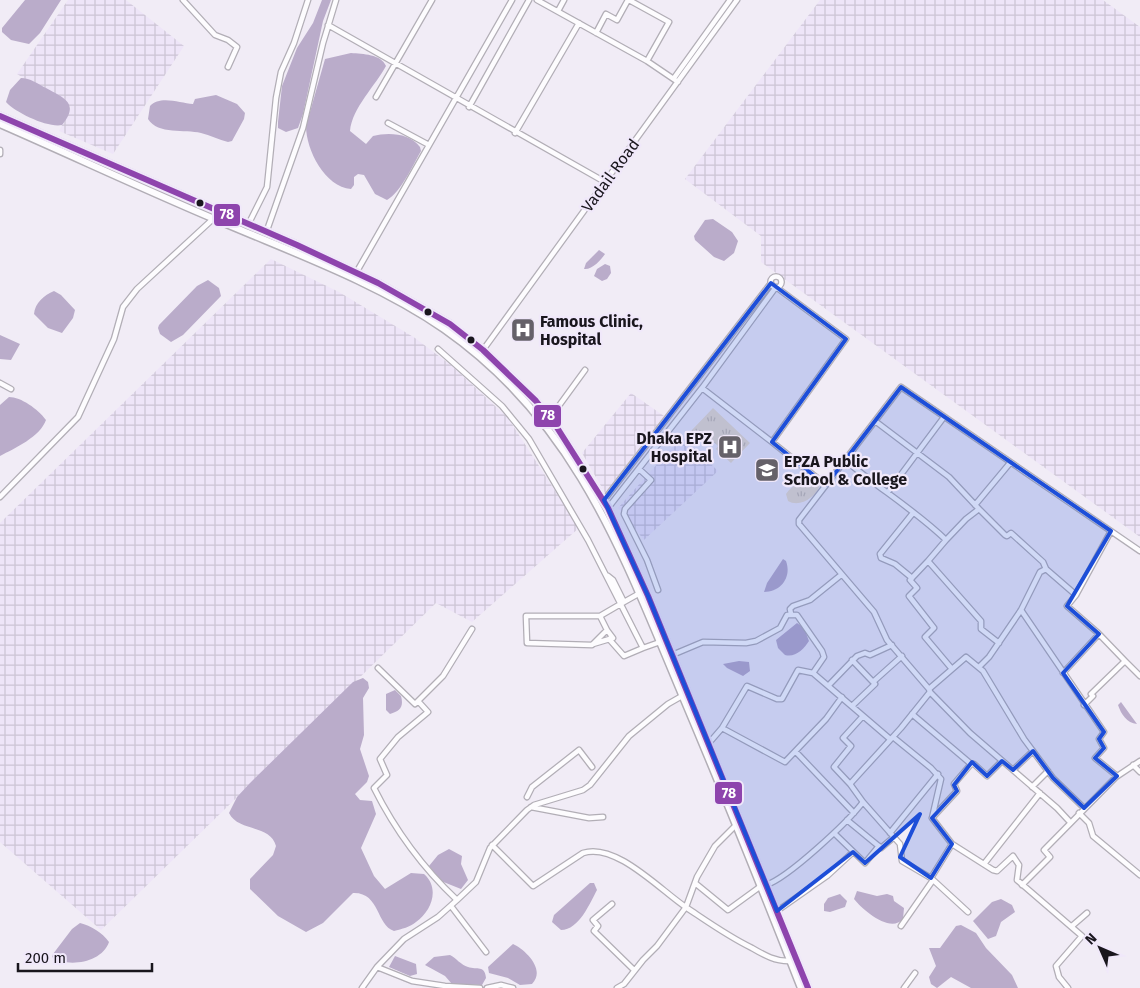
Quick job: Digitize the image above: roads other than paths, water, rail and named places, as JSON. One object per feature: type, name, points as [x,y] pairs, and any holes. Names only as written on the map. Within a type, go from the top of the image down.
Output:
[{"type":"highway","points":[[0,116],[356,273],[450,324],[513,377],[550,418],[608,508],[648,596],[709,743],[802,988]]},
{"type":"highway","points":[[0,124],[310,258],[372,289],[444,329],[471,350],[527,402],[580,473],[607,524],[640,593],[736,825],[777,912],[808,988]]},
{"type":"street","points":[[182,0],[215,35],[228,40],[237,47],[228,67]]},
{"type":"street","points":[[248,225],[267,187],[276,98],[281,72],[294,43],[308,0]]},
{"type":"street","points":[[266,233],[303,128],[328,25],[336,0]]},
{"type":"street","points":[[376,97],[432,0]]},
{"type":"street","points":[[356,273],[512,0]]},
{"type":"street","points":[[469,107],[529,0]]},
{"type":"street","points":[[537,0],[676,80],[730,0]]},
{"type":"street","points":[[558,11],[564,0]]},
{"type":"street","points":[[596,34],[606,14],[617,20],[629,0],[669,22],[647,62]]},
{"type":"street","name":"Vadail Road","points":[[483,350],[605,182],[676,80],[737,0]]},
{"type":"street","points":[[515,132],[578,23]]},
{"type":"street","points":[[328,25],[469,107],[605,182]]},
{"type":"street","points":[[388,123],[429,145]]},
{"type":"street","points":[[0,497],[78,417],[114,339],[123,307],[136,289],[214,218]]},
{"type":"street","points":[[604,500],[773,278],[779,277],[782,283],[776,287],[702,388],[608,508]]},
{"type":"street","points":[[771,283],[846,339],[772,442]]},
{"type":"street","points":[[438,349],[502,406],[529,439],[605,573],[613,580],[643,648]]},
{"type":"street","points":[[550,418],[585,370]]},
{"type":"street","points":[[0,383],[11,389]]},
{"type":"street","points":[[1070,822],[1032,786],[970,733],[929,690],[887,640],[874,612],[799,524],[799,520],[901,387],[1140,552]]},
{"type":"street","points":[[702,388],[826,485]]},
{"type":"street","points":[[888,492],[944,417]]},
{"type":"street","points":[[875,421],[949,477],[1006,535],[1011,533],[1044,562],[1046,569],[1076,595]]},
{"type":"street","points":[[845,460],[870,481],[888,492],[946,540]]},
{"type":"street","points":[[952,668],[925,636],[934,628],[909,596],[917,588],[910,581],[977,507],[1010,463]]},
{"type":"street","points":[[639,469],[651,480],[630,503],[624,514],[658,590]]},
{"type":"street","points":[[912,578],[896,564],[881,558],[880,554],[913,513]]},
{"type":"street","points":[[1111,531],[1076,595],[1067,606],[1099,634],[1140,676]]},
{"type":"street","points":[[928,561],[981,621],[981,629],[999,643]]},
{"type":"street","points":[[980,666],[999,643],[1021,610],[1037,576],[1046,569]]},
{"type":"street","points":[[791,614],[790,609],[793,606],[810,600],[841,575]]},
{"type":"street","points":[[600,616],[613,638],[609,640],[592,645],[527,643],[526,616],[600,616],[640,593]]},
{"type":"street","points":[[1021,610],[1104,732],[1099,739],[1104,748],[1095,758],[1117,776]]},
{"type":"street","points":[[672,655],[703,642],[746,643],[756,641],[780,628],[784,624],[784,618],[791,614]]},
{"type":"street","points":[[791,614],[801,619],[822,651],[824,657],[814,673]]},
{"type":"street","points":[[378,668],[415,704],[443,676],[472,629]]},
{"type":"street","points":[[592,645],[607,630]]},
{"type":"street","points":[[1063,673],[1099,634]]},
{"type":"street","points":[[609,640],[624,656],[660,642]]},
{"type":"street","points":[[828,686],[852,660],[862,653],[870,655],[892,645]]},
{"type":"street","points":[[852,706],[875,684],[873,682],[902,656]]},
{"type":"street","points":[[850,784],[912,714],[929,690],[966,657],[980,666],[1033,751],[1048,771],[1084,808]]},
{"type":"street","points":[[852,660],[873,682]]},
{"type":"street","points":[[1084,704],[1125,661]]},
{"type":"street","points":[[709,743],[722,728],[747,686],[777,699],[782,699],[798,670],[814,673],[863,716],[938,774],[941,779],[932,818]]},
{"type":"street","points":[[362,988],[404,938],[451,906],[476,882],[492,845],[531,807],[582,790],[590,785],[629,736],[668,704],[682,696]]},
{"type":"street","points":[[722,728],[782,761],[787,760],[796,752],[842,697]]},
{"type":"street","points":[[418,701],[428,712],[398,737],[380,760],[387,775],[374,788],[417,857],[437,881],[457,900]]},
{"type":"street","points":[[912,714],[987,776],[1002,761]]},
{"type":"street","points":[[863,716],[843,738],[851,746],[834,767],[902,847],[900,857],[902,861],[932,879],[968,912]]},
{"type":"street","points":[[527,797],[532,787],[579,750],[592,768]]},
{"type":"street","points":[[1013,770],[1033,751]]},
{"type":"street","points":[[796,752],[854,813]]},
{"type":"street","points":[[1022,885],[1050,857],[1044,850],[1070,822],[1117,776],[1140,761]]},
{"type":"street","points":[[932,818],[957,791],[954,784],[971,764]]},
{"type":"street","points":[[1133,766],[1140,772]]},
{"type":"street","points":[[1032,786],[1048,771]]},
{"type":"street","points":[[890,833],[938,774]]},
{"type":"street","points":[[984,864],[1040,794]]},
{"type":"street","points":[[695,883],[728,910],[797,864],[847,820],[863,802]]},
{"type":"street","points":[[531,807],[589,818],[603,817]]},
{"type":"street","points":[[1079,813],[1089,823],[1093,836],[1140,875]]},
{"type":"street","points":[[932,818],[952,844],[997,871],[1013,856],[1019,865],[1016,876],[1022,885],[1082,936],[1059,962],[1056,969],[1068,988]]},
{"type":"street","points":[[847,820],[879,846],[883,847],[894,837]]},
{"type":"street","points":[[617,988],[624,984],[634,970],[657,946],[686,907],[695,883],[715,846],[736,825]]},
{"type":"street","points":[[834,832],[865,863],[879,846]]},
{"type":"street","points":[[901,926],[932,879],[952,844]]},
{"type":"street","points":[[492,845],[533,886],[571,859],[591,851],[611,856],[639,870],[686,907],[733,938],[781,962],[790,960]]},
{"type":"street","points":[[777,912],[827,876],[853,852]]},
{"type":"street","points":[[612,904],[593,920],[598,926],[594,931],[634,970]]},
{"type":"street","points":[[451,906],[486,952]]},
{"type":"street","points":[[1072,926],[1087,914]]},
{"type":"street","points":[[378,967],[412,980],[445,986],[480,988]]},
{"type":"street","points":[[904,988],[915,972]]},
{"type":"street","points":[[487,988],[501,986],[513,988]]},
{"type":"place","name":"Famous Clinic, Hospital","points":[[523,330]]},
{"type":"place","name":"Dhaka EPZ Hospital","points":[[730,447]]},
{"type":"place","name":"EPZA Public School & College","points":[[767,470]]}]
